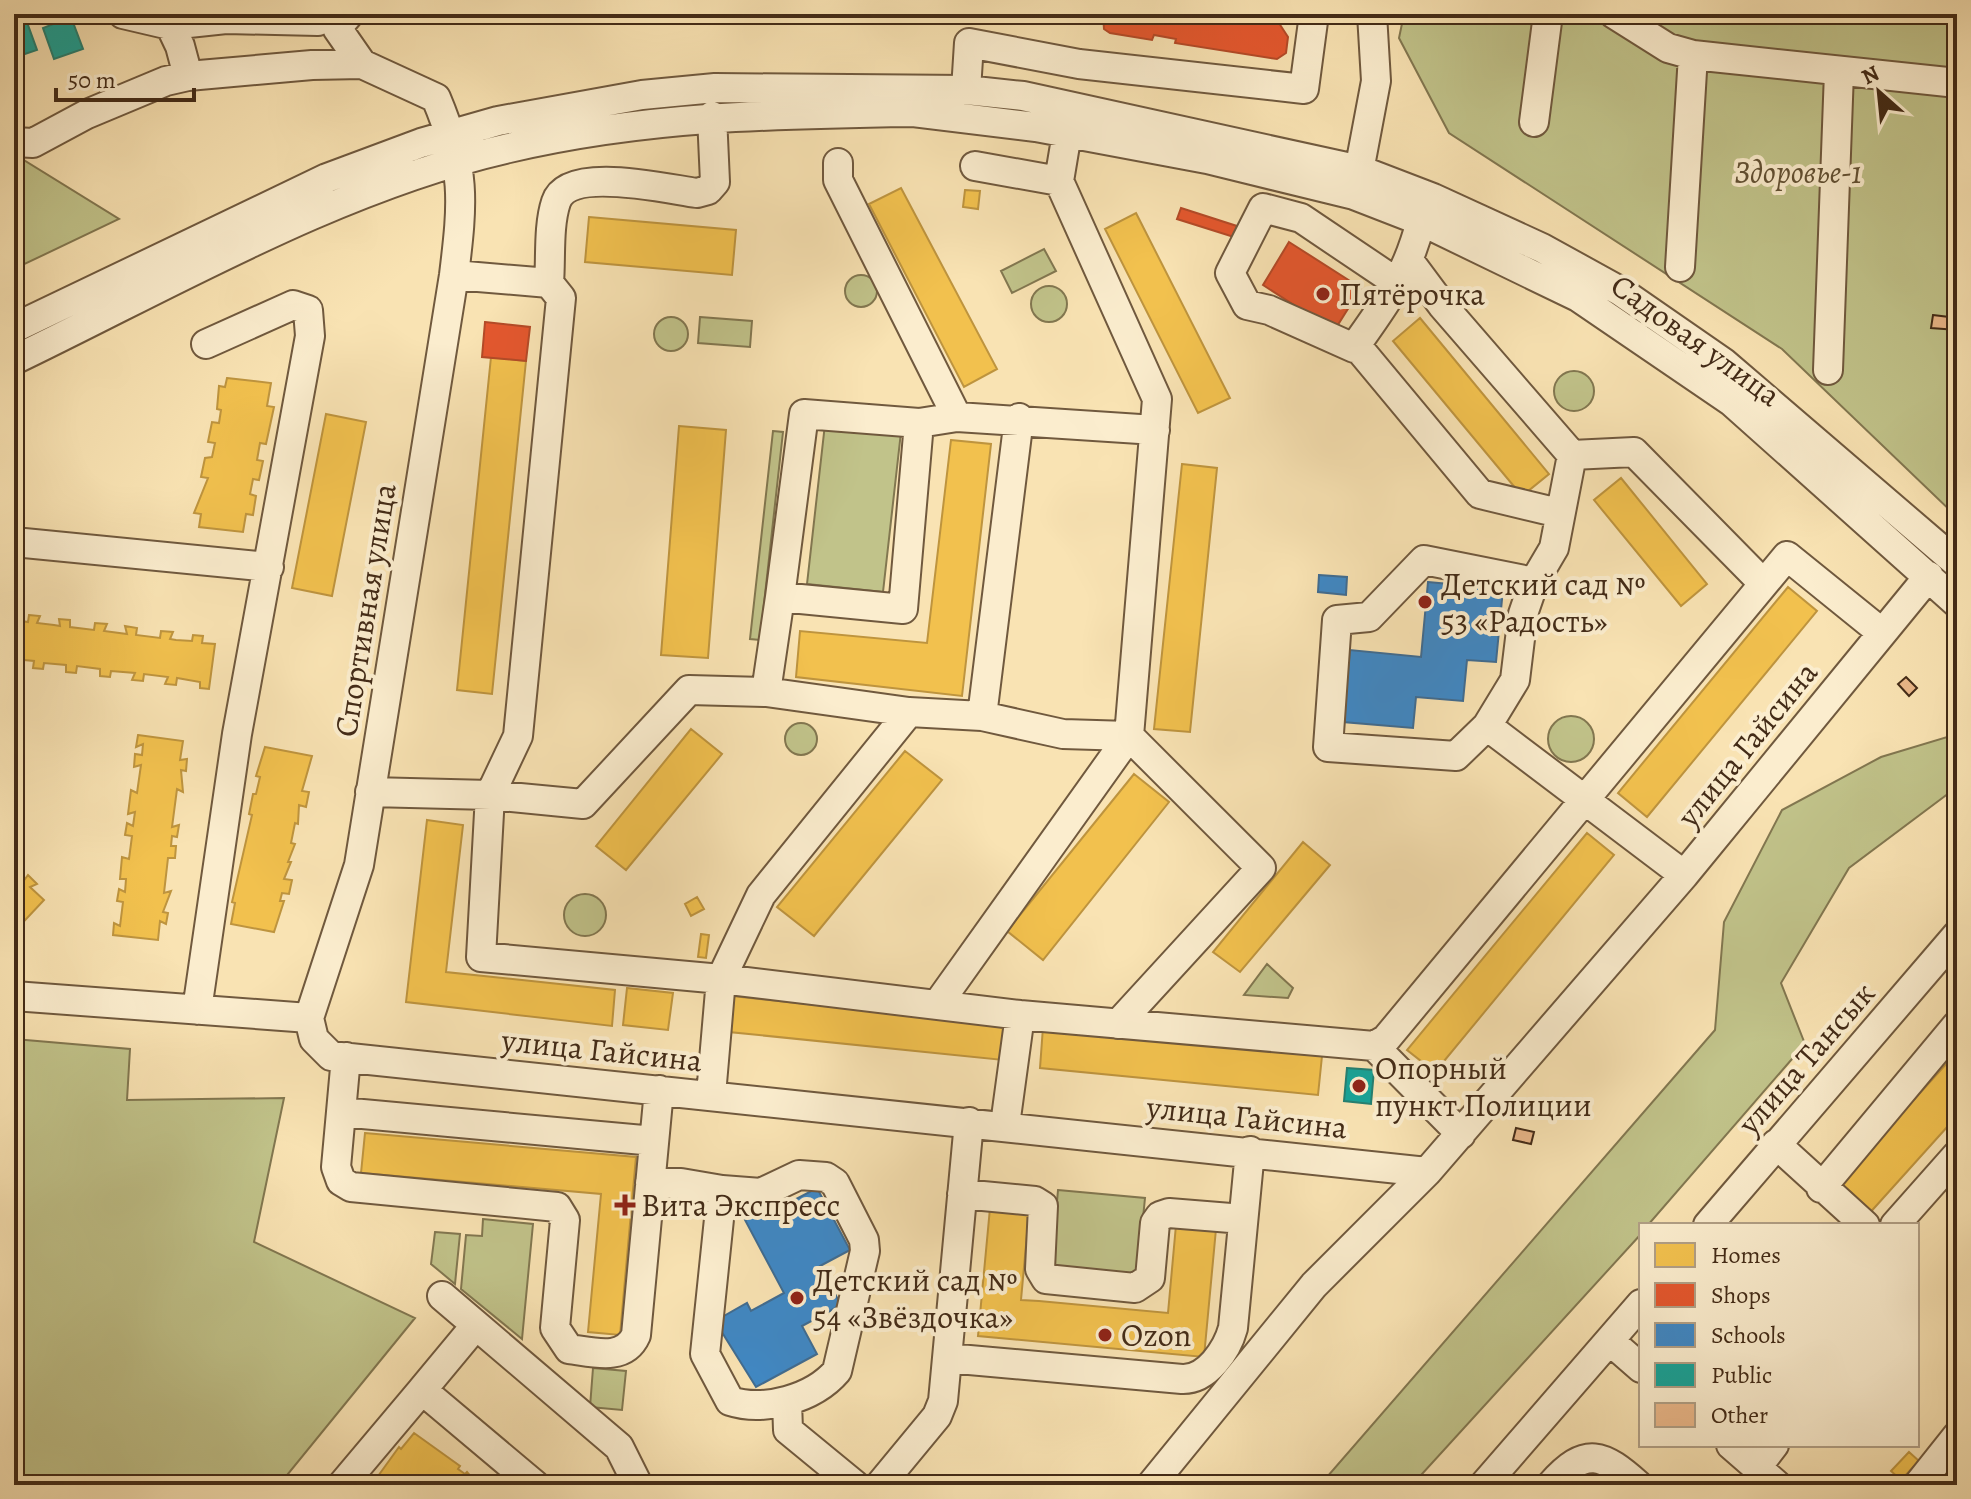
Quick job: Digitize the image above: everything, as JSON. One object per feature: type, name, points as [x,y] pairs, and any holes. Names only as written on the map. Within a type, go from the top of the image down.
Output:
[{"type":"street","points":[[123,14],[170,25],[226,19],[328,19],[362,64]]},
{"type":"street","points":[[966,90],[969,43],[1079,64],[1304,89],[1314,14]]},
{"type":"street","points":[[1357,183],[1376,81],[1372,14]]},
{"type":"street","points":[[1534,122],[1548,14]]},
{"type":"street","points":[[1614,14],[1668,48],[1693,55],[1957,83]]},
{"type":"street","points":[[170,25],[180,46],[188,76]]},
{"type":"street","points":[[1680,267],[1693,55]]},
{"type":"street","points":[[14,142],[33,143],[100,109],[166,81],[188,76],[312,65],[362,64]]},
{"type":"street","name":"Спортивная улица","points":[[309,1018],[357,873],[454,275],[462,209],[459,162],[436,98],[362,64]]},
{"type":"street","points":[[1828,370],[1839,72]]},
{"type":"street","points":[[14,328],[327,178],[451,134],[575,105],[715,88],[966,90],[1023,96],[1357,183]]},
{"type":"street","points":[[14,360],[318,214],[377,189],[459,162],[579,133],[712,116],[913,112],[1067,133],[1357,183]]},
{"type":"street","points":[[712,116],[715,182],[708,190],[697,193],[591,180],[564,189],[556,202],[549,283],[561,298],[518,736],[490,795],[481,957],[721,979],[1020,1015],[1374,1046],[1386,1039],[1582,797],[1787,556],[1881,632]]},
{"type":"street","points":[[937,1005],[1129,736],[1157,399],[1059,181],[1067,133]]},
{"type":"street","points":[[838,163],[838,180],[957,417]]},
{"type":"street","points":[[975,166],[1059,181]]},
{"type":"street","name":"Садовая улица","points":[[1357,183],[1421,221],[1578,297],[1612,317],[1732,402],[1957,603]]},
{"type":"street","name":"Садовая улица","points":[[1357,183],[1433,198],[1542,248],[1620,291],[1724,363],[1957,563]]},
{"type":"street","points":[[1421,221],[1405,273],[1354,348],[1269,310],[1247,305],[1230,273],[1263,208],[1301,218],[1405,273],[1442,305],[1572,455]]},
{"type":"street","points":[[454,275],[549,283]]},
{"type":"street","points":[[197,1010],[237,734],[310,336],[308,310],[293,305],[206,344]]},
{"type":"street","points":[[1356,345],[1480,494],[1559,513]]},
{"type":"street","points":[[766,692],[804,414],[919,423],[957,417],[1019,418],[1155,430]]},
{"type":"street","points":[[982,716],[1019,418]]},
{"type":"street","points":[[780,597],[903,609],[919,423]]},
{"type":"street","points":[[1572,455],[1634,452],[1762,582]]},
{"type":"street","points":[[1534,582],[1424,560],[1369,617],[1337,620],[1328,747],[1456,756],[1487,726],[1515,680],[1523,614],[1534,582],[1554,548],[1572,455]]},
{"type":"street","points":[[14,542],[269,567]]},
{"type":"street","name":"улица Гайсина","points":[[338,1057],[1005,1125],[1427,1172],[1684,875],[1929,576]]},
{"type":"street","points":[[370,792],[490,795],[583,804],[689,690],[766,692],[909,712],[982,716],[1063,734],[1129,736],[1261,868],[1118,1024]]},
{"type":"street","points":[[711,1095],[721,979],[761,895],[909,712]]},
{"type":"street","points":[[1487,726],[1684,875]]},
{"type":"street","name":"улица Тансык","points":[[1710,1223],[1957,935]]},
{"type":"street","points":[[14,996],[309,1018],[314,1039],[338,1057],[341,1112],[336,1167],[345,1184],[551,1205],[561,1210],[565,1220],[555,1328],[569,1349],[614,1353],[632,1343],[659,1090]]},
{"type":"street","points":[[1005,1125],[1020,1015]]},
{"type":"street","points":[[1821,1188],[1957,1025]]},
{"type":"street","points":[[1374,1046],[1461,1134]]},
{"type":"street","points":[[341,1112],[654,1141]]},
{"type":"street","points":[[880,1485],[940,1411],[969,1122]]},
{"type":"street","points":[[1776,1144],[1863,1223]]},
{"type":"street","points":[[947,1358],[1187,1380],[1198,1377],[1232,1335],[1250,1151]]},
{"type":"street","points":[[1897,1223],[1957,1155]]},
{"type":"street","points":[[1151,1485],[1326,1272],[1427,1172]]},
{"type":"street","points":[[650,1183],[761,1193],[802,1174],[826,1177],[835,1183],[864,1240],[865,1251],[837,1371],[787,1401],[770,1406],[730,1401],[706,1360],[722,1190]]},
{"type":"street","points":[[962,1194],[1035,1201],[1043,1206],[1040,1269],[1046,1279],[1135,1288],[1150,1278],[1155,1223],[1160,1216],[1169,1213],[1243,1219]]},
{"type":"street","points":[[442,1296],[619,1447],[638,1485]]},
{"type":"street","points":[[1484,1485],[1639,1306]]},
{"type":"street","points":[[342,1485],[476,1325]]},
{"type":"street","points":[[1610,1341],[1639,1366]]},
{"type":"street","points":[[422,1390],[535,1485]]},
{"type":"street","points":[[787,1401],[788,1430],[855,1485]]},
{"type":"street","points":[[1918,1485],[1957,1436]]},
{"type":"street","points":[[1735,1447],[1769,1466]]},
{"type":"street","points":[[1551,1485],[1565,1469],[1586,1459],[1609,1460],[1638,1485]]},
{"type":"green space","name":"Здоровье-1","points":[[1404,14],[1957,14],[1957,517],[1782,349],[1449,133],[1399,38]]},
{"type":"green space","points":[[14,158],[22,159],[119,219],[14,269]]},
{"type":"green space","points":[[1044,249],[1056,271],[1012,293],[1001,271]]},
{"type":"green space","points":[[861,275],[873,279],[877,291],[873,303],[861,307],[849,303],[845,291],[849,279]]},
{"type":"green space","points":[[1049,286],[1062,291],[1067,304],[1062,317],[1049,322],[1036,317],[1031,304],[1036,291]]},
{"type":"green space","points":[[671,317],[683,322],[688,334],[683,346],[671,351],[659,346],[654,334],[659,322]]},
{"type":"green space","points":[[700,317],[752,321],[750,347],[698,343]]},
{"type":"green space","points":[[1574,371],[1588,377],[1594,391],[1588,405],[1574,411],[1560,405],[1554,391],[1560,377]]},
{"type":"green space","points":[[825,424],[901,432],[883,592],[807,584]]},
{"type":"green space","points":[[773,431],[783,432],[760,640],[750,639]]},
{"type":"green space","points":[[1571,716],[1587,723],[1594,739],[1587,755],[1571,762],[1555,755],[1548,739],[1555,723]]},
{"type":"green space","points":[[801,723],[812,728],[817,739],[812,750],[801,755],[790,750],[785,739],[790,728]]},
{"type":"green space","points":[[1957,734],[1957,787],[1849,868],[1781,983],[1805,1044],[1650,1223],[1639,1223],[1639,1236],[1412,1485],[1320,1485],[1715,1030],[1724,922],[1782,810],[1881,757]]},
{"type":"green space","points":[[585,894],[600,900],[606,915],[600,930],[585,936],[570,930],[564,915],[570,900]]},
{"type":"green space","points":[[1267,964],[1293,988],[1288,998],[1244,995]]},
{"type":"green space","points":[[14,1039],[130,1049],[127,1100],[284,1098],[254,1242],[415,1318],[279,1485],[14,1485]]},
{"type":"green space","points":[[1058,1190],[1145,1198],[1137,1278],[1051,1270]]},
{"type":"green space","points":[[483,1219],[533,1224],[522,1339],[461,1289],[466,1235],[482,1236]]},
{"type":"green space","points":[[435,1232],[460,1234],[455,1284],[431,1264]]},
{"type":"green space","points":[[593,1368],[626,1371],[622,1410],[590,1407]]},
{"type":"building: Homes","points":[[901,188],[997,369],[964,387],[869,204]]},
{"type":"building: Homes","points":[[965,190],[980,191],[978,209],[963,207]]},
{"type":"building: Homes","points":[[1136,213],[1230,398],[1198,413],[1105,229]]},
{"type":"building: Homes","points":[[589,217],[736,230],[732,275],[585,262]]},
{"type":"building: Homes","points":[[1420,318],[1549,474],[1522,496],[1393,341]]},
{"type":"building: Homes","points":[[491,357],[526,361],[492,694],[457,690]]},
{"type":"building: Homes","points":[[227,378],[271,383],[267,406],[274,407],[266,444],[260,443],[257,460],[263,461],[259,480],[253,479],[250,494],[256,496],[253,515],[246,514],[243,532],[199,527],[201,514],[194,513],[208,478],[201,477],[205,458],[212,457],[215,443],[208,442],[212,422],[219,423],[219,386],[225,387]]},
{"type":"building: Homes","points":[[326,414],[366,422],[332,596],[292,588]]},
{"type":"building: Homes","points":[[679,426],[726,430],[708,658],[661,655]]},
{"type":"building: Homes","points":[[951,440],[991,444],[962,696],[796,677],[800,631],[927,643]]},
{"type":"building: Homes","points":[[1182,464],[1217,468],[1190,732],[1154,729]]},
{"type":"building: Homes","points":[[1621,478],[1707,584],[1681,606],[1594,500]]},
{"type":"building: Homes","points":[[1788,587],[1817,611],[1647,817],[1618,793]]},
{"type":"building: Homes","points":[[29,615],[40,616],[37,623],[60,626],[59,619],[70,620],[70,627],[94,630],[95,623],[107,624],[104,631],[127,634],[125,626],[137,628],[136,635],[160,638],[161,631],[173,632],[170,639],[176,640],[192,641],[193,635],[203,636],[202,643],[215,644],[209,689],[200,688],[200,682],[177,678],[176,685],[165,684],[168,677],[144,674],[143,681],[132,680],[135,673],[111,671],[110,677],[100,676],[100,669],[77,666],[76,673],[66,672],[66,665],[44,663],[43,669],[33,668],[34,661],[14,659],[15,620],[28,622]]},
{"type":"building: Homes","points":[[691,729],[722,754],[626,870],[596,846]]},
{"type":"building: Homes","points":[[138,735],[183,741],[180,760],[187,759],[186,771],[181,770],[183,792],[177,789],[172,827],[179,825],[177,837],[172,836],[171,846],[176,846],[175,858],[168,858],[164,893],[171,891],[163,912],[168,913],[166,924],[160,921],[158,940],[113,935],[114,923],[120,926],[123,902],[117,901],[119,889],[125,892],[126,879],[120,879],[122,857],[129,859],[132,836],[125,835],[127,823],[133,826],[135,812],[128,814],[131,790],[137,793],[141,765],[134,767],[135,754],[142,755],[143,744],[136,747]]},
{"type":"building: Homes","points":[[265,747],[312,756],[302,791],[309,792],[306,807],[299,805],[298,824],[295,823],[291,843],[295,844],[284,879],[292,880],[289,894],[282,893],[280,901],[284,901],[274,932],[231,924],[235,903],[232,902],[252,815],[249,814],[260,777],[256,776]]},
{"type":"building: Homes","points":[[905,751],[942,780],[814,936],[777,907]]},
{"type":"building: Homes","points":[[1134,774],[1169,802],[1043,960],[1007,931]]},
{"type":"building: Homes","points":[[427,820],[463,825],[446,972],[615,990],[612,1026],[406,1002]]},
{"type":"building: Homes","points":[[1587,833],[1614,855],[1435,1072],[1407,1050]]},
{"type":"building: Homes","points":[[1303,842],[1330,865],[1240,972],[1213,952]]},
{"type":"building: Homes","points":[[14,863],[21,869],[18,873],[25,879],[28,875],[37,884],[30,887],[44,900],[14,932]]},
{"type":"building: Homes","points":[[697,897],[704,909],[691,916],[685,904]]},
{"type":"building: Homes","points":[[701,934],[709,935],[706,958],[698,957]]},
{"type":"building: Homes","points":[[627,988],[673,993],[668,1030],[623,1025]]},
{"type":"building: Homes","points":[[732,996],[1006,1025],[1003,1060],[729,1032]]},
{"type":"building: Homes","points":[[1043,1027],[1322,1056],[1318,1095],[1040,1068]]},
{"type":"building: Homes","points":[[1957,1052],[1957,1116],[1867,1216],[1835,1187]]},
{"type":"building: Homes","points":[[365,1133],[636,1157],[620,1335],[588,1332],[601,1194],[361,1173]]},
{"type":"building: Homes","points":[[990,1208],[1029,1212],[1021,1300],[1168,1313],[1176,1225],[1216,1229],[1204,1357],[978,1336]]},
{"type":"building: Homes","points":[[414,1433],[460,1466],[458,1469],[465,1474],[467,1472],[478,1485],[368,1485],[373,1483],[399,1447],[401,1449]]},
{"type":"building: Homes","points":[[1909,1452],[1919,1461],[1901,1480],[1891,1471]]},
{"type":"building: Shops","points":[[1103,14],[1273,14],[1288,37],[1286,53],[1277,59],[1175,43],[1176,39],[1154,35],[1152,40],[1110,33],[1104,29]]},
{"type":"building: Shops","points":[[1181,208],[1240,227],[1237,238],[1177,219]]},
{"type":"building: Shops","points":[[1289,242],[1361,288],[1334,331],[1263,285]]},
{"type":"building: Shops","points":[[485,322],[530,327],[526,361],[482,357]]},
{"type":"building: Schools","points":[[1319,575],[1347,577],[1346,595],[1318,592]]},
{"type":"building: Schools","points":[[1428,582],[1503,589],[1496,662],[1467,660],[1463,701],[1416,697],[1413,728],[1343,722],[1350,650],[1421,657]]},
{"type":"building: Schools","points":[[817,1188],[850,1250],[820,1266],[841,1305],[802,1326],[817,1354],[756,1387],[715,1321],[747,1303],[751,1311],[784,1293],[745,1220],[777,1203],[779,1208]]},
{"type":"building: Public","points":[[14,14],[24,14],[37,50],[22,55],[14,35]]},
{"type":"building: Public","points":[[71,17],[83,49],[54,59],[43,28]]},
{"type":"building: Public","name":"Опорный пункт Полиции","points":[[1347,1068],[1374,1070],[1371,1104],[1344,1101]]},
{"type":"building: Other","points":[[1933,315],[1957,318],[1957,330],[1931,328]]},
{"type":"building: Other","points":[[1906,677],[1917,688],[1909,696],[1898,684]]},
{"type":"building: Other","points":[[1516,1128],[1534,1132],[1531,1144],[1513,1140]]},
{"type":"place","name":"Пятёрочка","points":[[1323,294]]},
{"type":"place","name":"Детский сад № 53 «Радость»","points":[[1425,602]]},
{"type":"place","name":"Опорный пункт Полиции","points":[[1359,1086]]},
{"type":"place","name":"Вита Экспресс","points":[[625,1205]]},
{"type":"place","name":"Детский сад № 54 «Звёздочка»","points":[[797,1298]]},
{"type":"place","name":"Ozon","points":[[1105,1335]]}]
